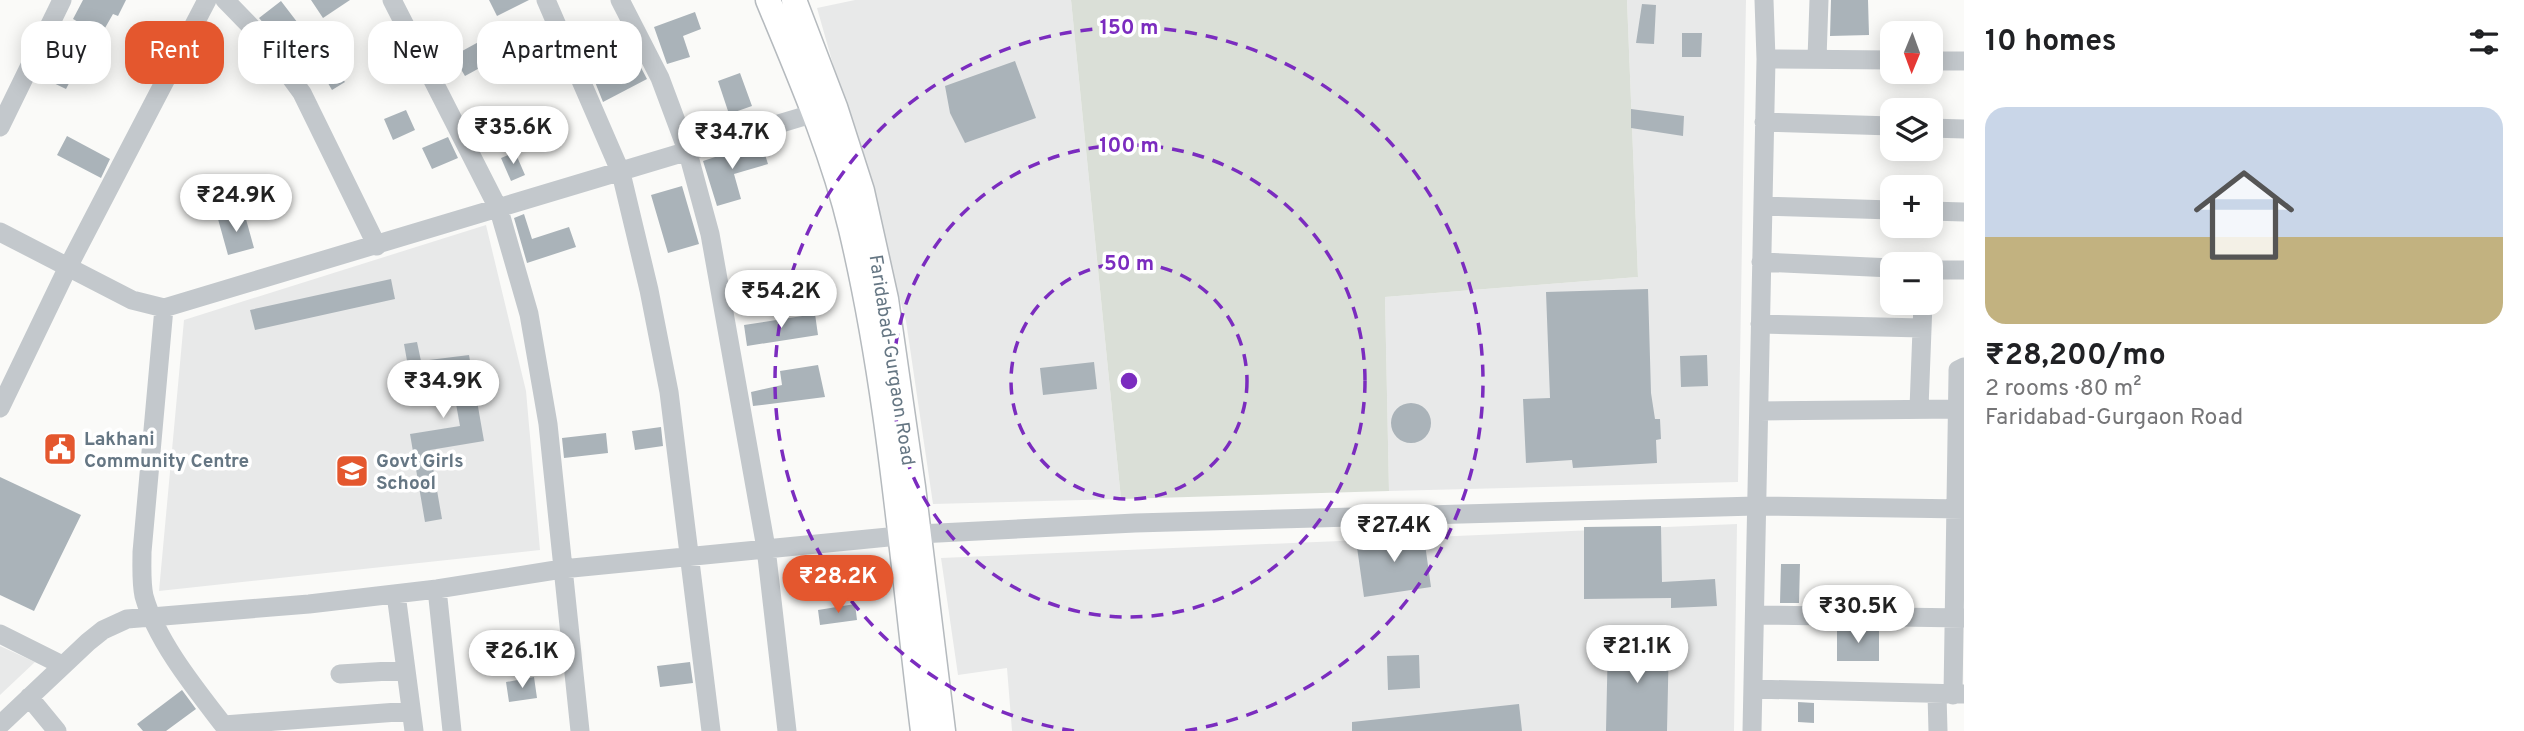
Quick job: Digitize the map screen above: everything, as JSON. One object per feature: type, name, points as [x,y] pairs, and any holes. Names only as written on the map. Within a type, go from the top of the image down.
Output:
[{"type":"main road","name":"Faridabad-Gurgaon Road","points":[[768,0],[815,113],[850,227],[874,338],[943,731]]},
{"type":"main road","name":"Faridabad-Gurgaon Road","points":[[794,0],[835,107],[865,205],[886,299],[909,535],[923,731]]},
{"type":"street","points":[[0,127],[62,0]]},
{"type":"street","points":[[0,408],[68,267],[207,0]]},
{"type":"street","points":[[225,0],[261,37],[302,93],[377,246]]},
{"type":"street","points":[[392,0],[499,210],[529,314],[541,374],[580,731]]},
{"type":"street","points":[[546,0],[621,173],[662,349],[711,731]]},
{"type":"street","points":[[620,0],[660,78],[688,153],[718,269],[766,548],[787,731]]},
{"type":"street","points":[[1752,731],[1766,59],[1764,0]]},
{"type":"street","points":[[1816,59],[1819,0]]},
{"type":"street","points":[[1766,59],[1880,60]]},
{"type":"street","points":[[1943,61],[1964,61]]},
{"type":"street","points":[[0,232],[132,300],[164,308],[499,210],[815,113]]},
{"type":"street","points":[[1764,122],[1880,126]]},
{"type":"street","points":[[1943,128],[1964,129]]},
{"type":"street","points":[[1763,206],[1880,210]]},
{"type":"street","points":[[1943,211],[1964,212]]},
{"type":"street","points":[[1761,262],[1880,267]]},
{"type":"street","points":[[1943,270],[1964,270]]},
{"type":"street","points":[[164,308],[142,552],[142,584],[152,615],[182,668],[226,728],[411,711]]},
{"type":"street","points":[[1919,408],[1923,315]]},
{"type":"street","points":[[1760,324],[1923,328]]},
{"type":"street","points":[[1938,731],[1951,694],[1959,618],[1961,452],[1958,369],[1964,367]]},
{"type":"street","points":[[1759,411],[1958,408]]},
{"type":"street","points":[[0,725],[62,665],[112,625],[152,615],[199,614],[396,594],[562,569],[909,535],[1135,523],[1756,506],[1960,509]]},
{"type":"street","points":[[437,589],[452,731]]},
{"type":"street","points":[[396,594],[414,731]]},
{"type":"street","points":[[1755,615],[1959,618]]},
{"type":"street","points":[[0,634],[62,665]]},
{"type":"street","points":[[340,674],[406,670]]},
{"type":"street","points":[[1753,690],[1951,694]]},
{"type":"street","points":[[29,697],[57,731]]},
{"type":"shaded area","points":[[855,0],[1071,0],[1121,499],[933,504],[906,321],[817,8]]},
{"type":"shaded area","points":[[1071,0],[1627,0],[1638,277],[1385,297],[1389,491],[1121,499]]},
{"type":"shaded area","points":[[1627,0],[1746,0],[1738,482],[1389,491],[1385,297],[1638,277]]},
{"type":"shaded area","name":"Govt Girls School","points":[[486,225],[526,391],[540,550],[159,591],[184,320]]},
{"type":"shaded area","points":[[1737,524],[1734,731],[1012,731],[1007,668],[958,675],[941,558]]},
{"type":"shaded area","points":[[0,646],[35,662],[0,695]]},
{"type":"building","points":[[83,0],[126,0],[118,16],[113,14],[109,21],[73,19]]},
{"type":"building","points":[[311,0],[350,0],[323,18]]},
{"type":"building","points":[[489,0],[529,0],[497,16]]},
{"type":"building","points":[[1831,0],[1868,0],[1869,35],[1830,36]]},
{"type":"building","points":[[281,1],[296,21],[262,21],[259,18]]},
{"type":"building","points":[[1642,4],[1656,5],[1654,44],[1636,43]]},
{"type":"building","points":[[695,12],[701,29],[683,36],[690,57],[667,64],[654,27]]},
{"type":"building","points":[[1682,33],[1702,33],[1701,57],[1682,57]]},
{"type":"building","points":[[477,43],[477,69],[465,76],[463,73],[463,51]]},
{"type":"building","points":[[1015,61],[1036,118],[965,143],[950,113],[945,86]]},
{"type":"building","points":[[740,73],[752,106],[729,114],[718,81]]},
{"type":"building","points":[[56,84],[69,84],[66,89]]},
{"type":"building","points":[[328,84],[342,84],[332,90]]},
{"type":"building","points":[[596,84],[637,84],[603,102]]},
{"type":"building","points":[[1631,109],[1684,116],[1683,136],[1631,128]]},
{"type":"building","points":[[406,110],[415,130],[393,140],[384,119]]},
{"type":"building","points":[[67,136],[110,159],[101,178],[57,155]]},
{"type":"building","points":[[448,137],[458,158],[432,169],[422,148]]},
{"type":"building","points":[[761,142],[768,164],[734,174],[741,199],[717,206],[703,161]]},
{"type":"building","points":[[515,152],[525,175],[511,181],[501,158]]},
{"type":"building","points":[[682,186],[699,244],[668,253],[651,195]]},
{"type":"building","points":[[244,212],[254,248],[228,255],[218,219]]},
{"type":"building","points":[[524,214],[532,239],[569,227],[576,247],[527,263],[514,218]]},
{"type":"building","points":[[391,279],[395,299],[255,330],[250,310]]},
{"type":"building","points":[[1648,289],[1651,393],[1655,419],[1660,419],[1661,439],[1656,440],[1657,463],[1573,468],[1572,460],[1526,463],[1523,399],[1550,398],[1546,292]]},
{"type":"building","points":[[815,314],[818,335],[747,346],[744,325]]},
{"type":"building","points":[[417,342],[421,361],[469,355],[484,441],[430,450],[442,519],[425,522],[410,434],[460,426],[451,376],[411,383],[404,344]]},
{"type":"building","points":[[1707,355],[1708,386],[1681,387],[1680,356]]},
{"type":"building","points":[[1094,362],[1097,389],[1043,395],[1040,368]]},
{"type":"building","points":[[818,365],[825,397],[753,406],[751,392],[782,385],[780,371]]},
{"type":"building","points":[[1411,403],[1425,409],[1431,423],[1425,437],[1411,443],[1397,437],[1391,423],[1397,409]]},
{"type":"building","points":[[661,427],[663,446],[635,450],[632,431]]},
{"type":"building","points":[[606,433],[608,453],[564,458],[562,438]]},
{"type":"building","points":[[0,477],[81,515],[34,611],[0,595]]},
{"type":"building","points":[[1661,526],[1662,582],[1715,579],[1717,606],[1671,608],[1671,598],[1584,599],[1584,527]]},
{"type":"building","points":[[1423,530],[1431,587],[1364,597],[1356,540]]},
{"type":"building","points":[[1781,564],[1800,564],[1799,603],[1780,603]]},
{"type":"building","points":[[855,604],[857,620],[820,625],[818,610]]},
{"type":"building","points":[[1837,628],[1879,629],[1879,661],[1837,661]]},
{"type":"building","points":[[1608,639],[1669,640],[1667,731],[1606,731]]},
{"type":"building","points":[[1419,655],[1420,688],[1388,690],[1387,656]]},
{"type":"building","points":[[690,662],[693,683],[660,687],[657,666]]},
{"type":"building","points":[[534,677],[537,698],[509,702],[506,682]]},
{"type":"building","points":[[182,690],[196,709],[166,731],[143,731],[137,724]]},
{"type":"building","points":[[1798,702],[1814,703],[1814,723],[1798,722]]},
{"type":"building","points":[[1519,704],[1522,731],[1352,731],[1352,722]]},
{"type":"place","name":"Lakhani Community Centre","points":[[60,449]]},
{"type":"place","name":"Govt Girls School","points":[[352,471]]}]
